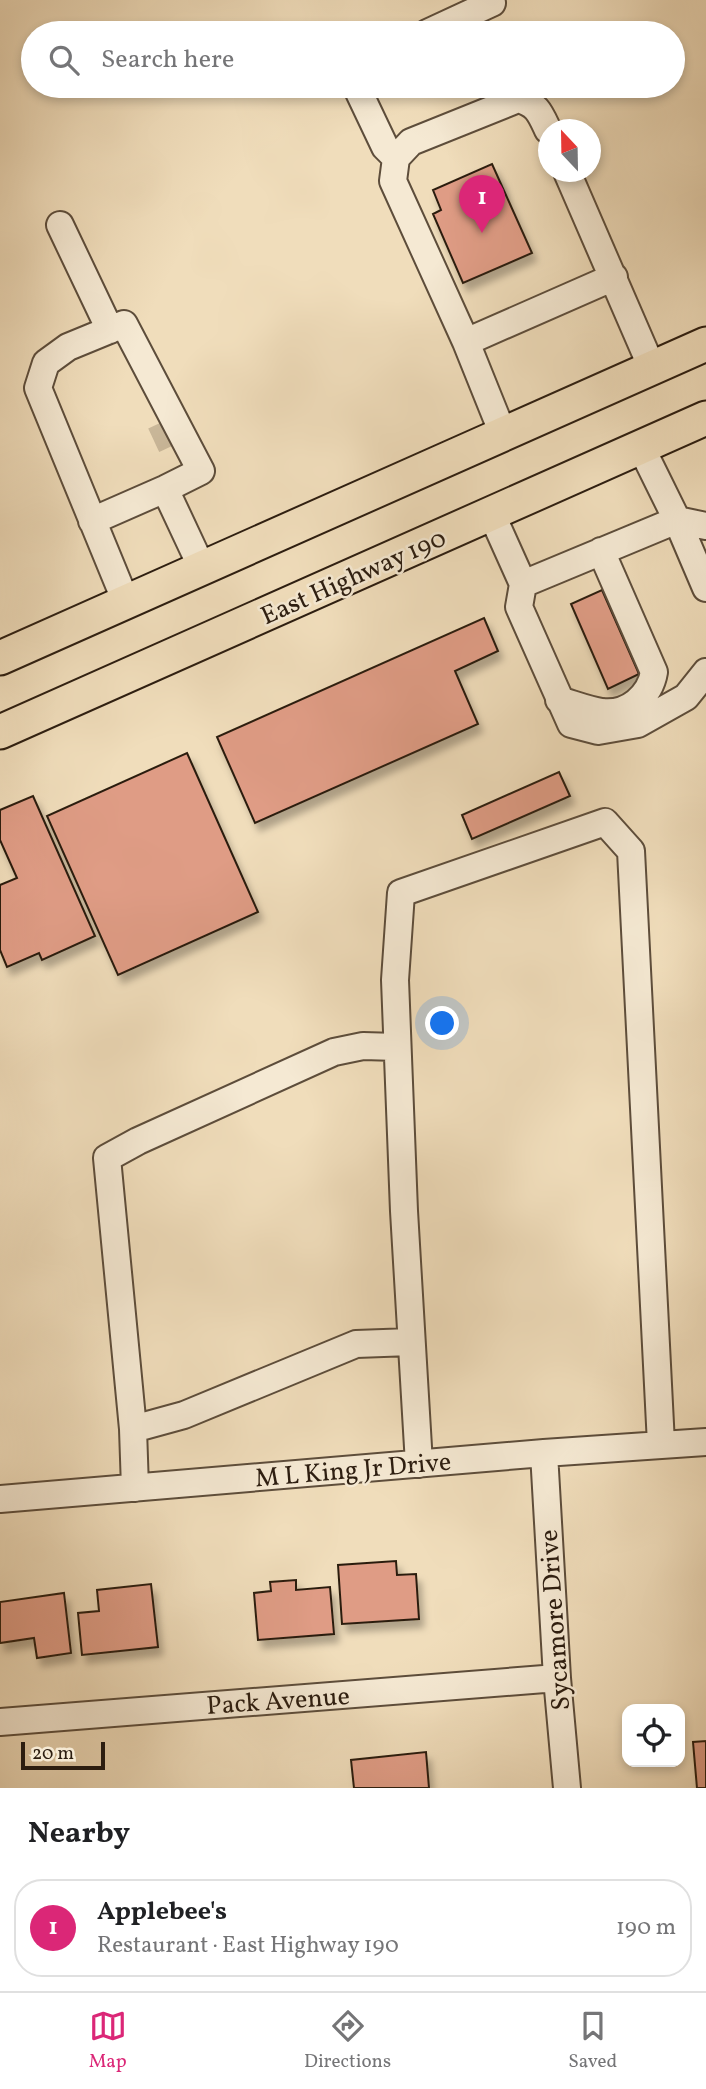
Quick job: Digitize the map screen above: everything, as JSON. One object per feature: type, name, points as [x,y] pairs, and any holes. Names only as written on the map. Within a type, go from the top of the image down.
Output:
[{"type":"main road","points":[[0,658],[706,344]]},
{"type":"main road","name":"East Highway 190","points":[[0,732],[706,418]]},
{"type":"street","points":[[453,21],[492,3]]},
{"type":"street","points":[[362,98],[384,147],[396,158]]},
{"type":"street","points":[[503,434],[466,342],[393,181],[396,158],[411,142],[518,99],[532,103],[543,119]]},
{"type":"street","points":[[571,182],[652,368]]},
{"type":"street","points":[[60,225],[110,330]]},
{"type":"street","points":[[466,342],[614,277]]},
{"type":"street","points":[[92,521],[201,471],[124,324],[68,347],[46,363],[38,388],[92,521],[126,602]]},
{"type":"street","points":[[160,422],[157,416],[162,395]]},
{"type":"street","points":[[641,447],[677,520],[706,588]]},
{"type":"street","points":[[174,453],[175,484],[202,568]]},
{"type":"street","points":[[492,515],[523,584],[519,607],[571,724],[598,731],[638,724],[686,697],[706,672]]},
{"type":"street","points":[[523,584],[677,520],[706,526]]},
{"type":"street","points":[[559,700],[605,712],[626,708],[641,699],[652,686],[653,672],[601,551]]},
{"type":"street","points":[[419,1464],[397,1047],[395,981],[401,893],[606,822],[631,851],[661,1444]]},
{"type":"street","points":[[135,1488],[133,1429],[107,1158],[138,1141],[334,1052],[363,1046],[397,1047]]},
{"type":"street","points":[[133,1429],[184,1415],[356,1344],[411,1342]]},
{"type":"street","name":"M L King Jr Drive","points":[[0,1499],[706,1441]]},
{"type":"street","name":"Sycamore Drive","points":[[544,1453],[566,1788]]},
{"type":"street","name":"Pack Avenue","points":[[0,1722],[557,1678]]},
{"type":"building","points":[[492,164],[532,253],[463,283],[433,214],[441,210],[433,190]]},
{"type":"building","points":[[602,590],[639,674],[608,689],[571,604]]},
{"type":"building","points":[[484,618],[498,651],[455,671],[478,724],[255,823],[217,737]]},
{"type":"building","points":[[187,753],[258,912],[118,975],[47,816]]},
{"type":"building","points":[[559,772],[570,796],[472,839],[462,815]]},
{"type":"building","points":[[33,796],[95,936],[42,960],[39,953],[7,967],[0,950],[0,885],[17,878],[0,840],[0,810]]},
{"type":"building","points":[[396,1561],[397,1575],[416,1574],[419,1619],[342,1624],[338,1565]]},
{"type":"building","points":[[296,1580],[296,1590],[330,1587],[334,1634],[258,1640],[254,1593],[271,1591],[270,1582]]},
{"type":"building","points":[[151,1584],[158,1647],[82,1655],[78,1613],[99,1611],[97,1590]]},
{"type":"building","points":[[64,1593],[71,1653],[37,1658],[34,1638],[0,1643],[0,1602]]},
{"type":"building","points":[[706,1741],[706,1788],[697,1788],[693,1742]]},
{"type":"building","points":[[426,1752],[429,1788],[354,1788],[351,1760]]},
{"type":"tunnel","points":[[160,423],[174,453]]},
{"type":"place","name":"Applebee's","points":[[482,233]]}]
